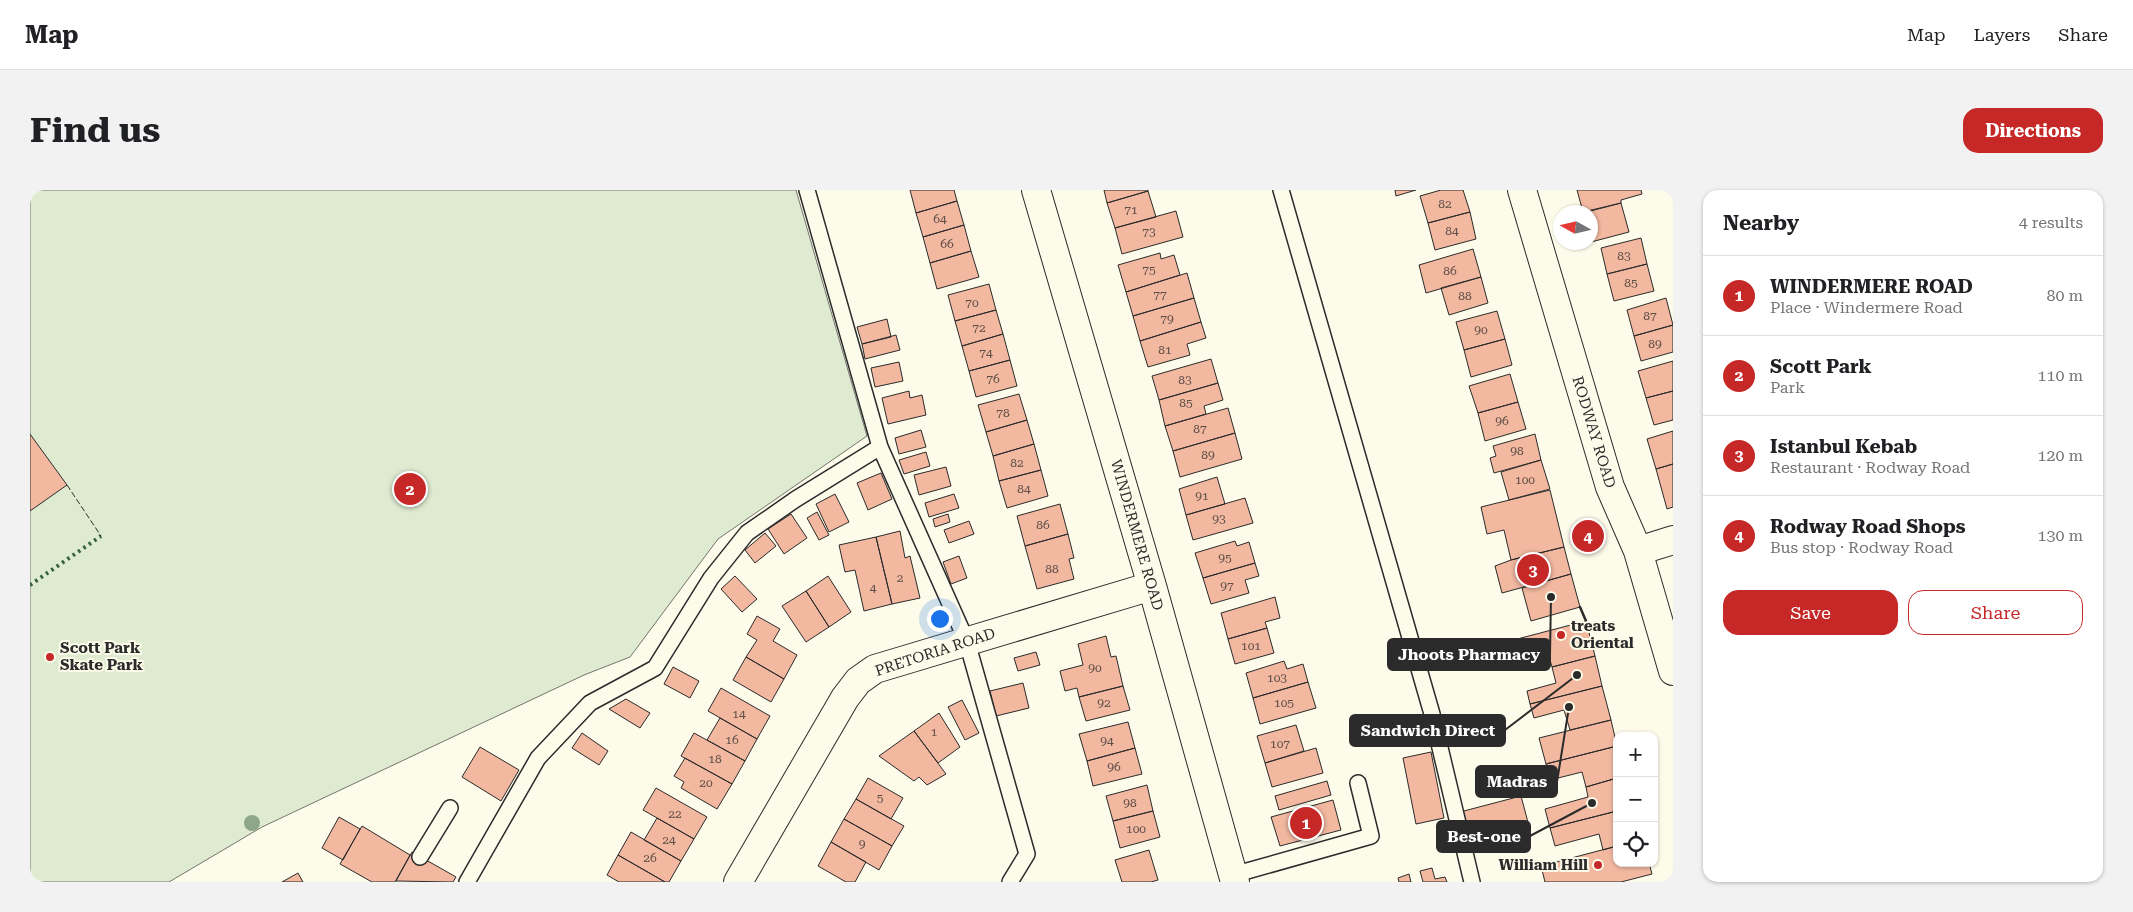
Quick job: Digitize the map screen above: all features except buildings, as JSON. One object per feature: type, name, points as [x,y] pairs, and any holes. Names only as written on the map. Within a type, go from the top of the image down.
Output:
[{"type":"street","name":"WINDERMERE ROAD","points":[[1036,190],[1152,586],[1234,879]]},
{"type":"street","name":"RODWAY ROAD","points":[[1522,190],[1610,487],[1638,551],[1671,657]]},
{"type":"street","points":[[1638,551],[1673,540]]},
{"type":"street","name":"PRETORIA ROAD","points":[[738,882],[845,698],[858,681],[875,669],[1152,586]]},
{"type":"lane","points":[[807,190],[880,447],[966,642],[1027,854],[1010,882]]},
{"type":"lane","points":[[1281,190],[1432,714],[1472,882]]},
{"type":"lane","points":[[467,882],[538,758],[590,703],[655,668],[711,578],[747,533],[796,499],[880,447]]},
{"type":"lane","points":[[1234,879],[1371,836],[1358,783]]},
{"type":"lane","points":[[420,857],[450,808]]},
{"type":"green space","points":[[30,190],[796,190],[867,436],[718,539],[630,657],[584,675],[262,827],[169,882],[30,882]]},
{"type":"hedge","points":[[30,585],[101,536]]},
{"type":"fence","points":[[67,485],[101,536]]},
{"type":"wall","points":[[1580,607],[1586,621]]},
{"type":"place","name":"Scott Park","points":[[410,489]]},
{"type":"place","name":"Rodway Road Shops","points":[[1588,536]]},
{"type":"place","name":"Istanbul Kebab","points":[[1533,570]]},
{"type":"place","name":"Jhoots Pharmacy","points":[[1551,597]]},
{"type":"place","name":"treats Oriental","points":[[1561,635]]},
{"type":"place","name":"Scott Park Skate Park","points":[[50,657]]},
{"type":"place","name":"Sandwich Direct","points":[[1577,675]]},
{"type":"place","name":"Madras","points":[[1569,707]]},
{"type":"place","name":"Best-one","points":[[1592,803]]},
{"type":"place","name":"WINDERMERE ROAD","points":[[1306,823]]},
{"type":"place","name":"William Hill","points":[[1598,865]]}]
